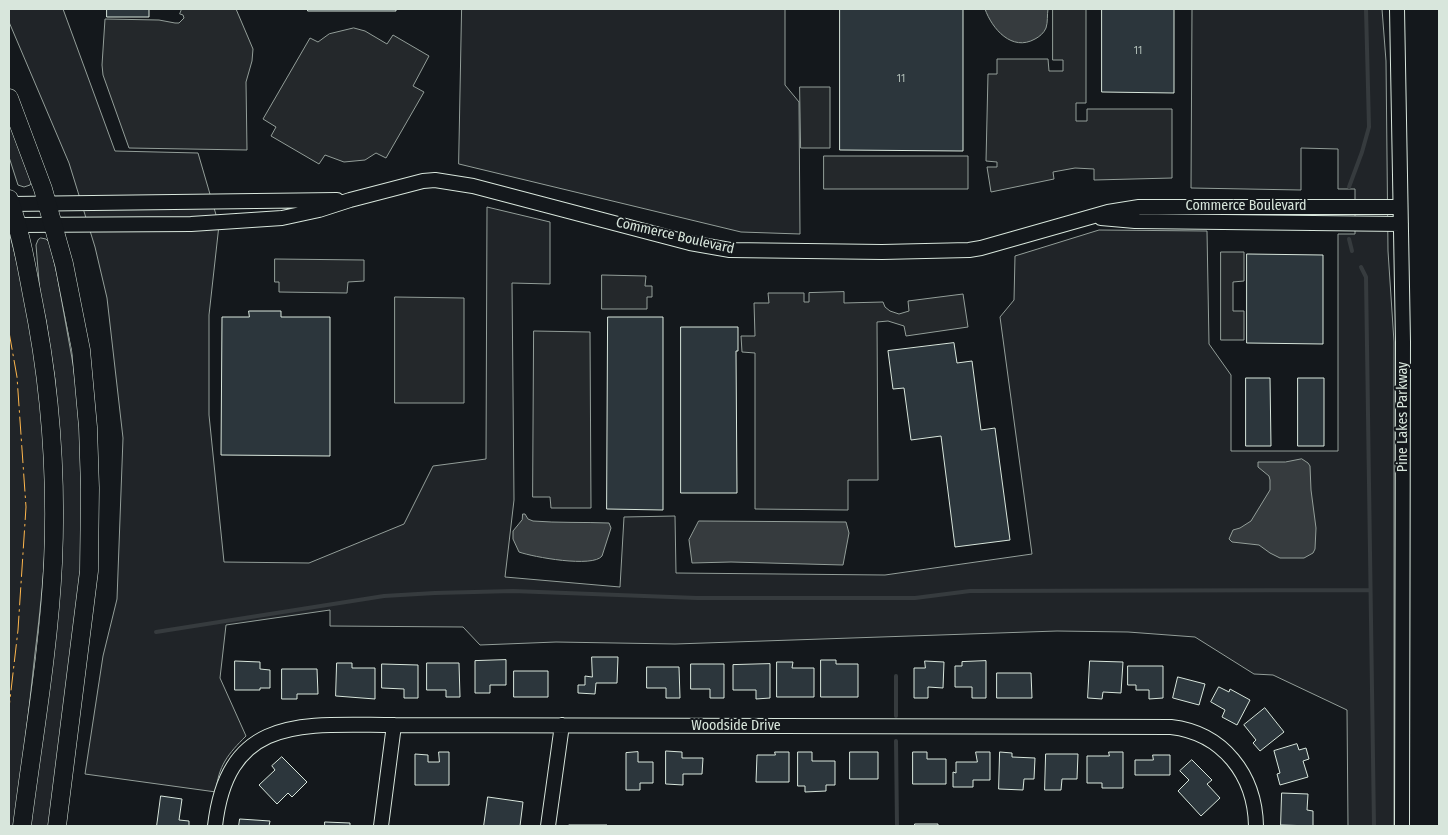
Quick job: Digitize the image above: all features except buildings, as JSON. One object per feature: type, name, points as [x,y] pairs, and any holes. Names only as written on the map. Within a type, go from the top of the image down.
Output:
[{"type":"main road","points":[[9,98],[54,224],[64,264],[80,350],[88,427],[90,465],[89,571],[57,826]]},
{"type":"main road","points":[[10,202],[17,225],[36,312],[53,453],[54,508],[50,611],[22,826]]},
{"type":"street","name":"Pine Lakes Parkway","points":[[1397,9],[1403,342],[1402,826]]},
{"type":"street","name":"Commerce Boulevard","points":[[350,200],[423,181],[441,180],[473,186],[717,248],[741,251],[882,252],[969,250],[998,244],[1124,209],[1158,206],[1400,207]]},
{"type":"street","points":[[10,202],[350,200]]},
{"type":"street","points":[[17,225],[192,224],[260,220],[299,215],[350,200]]},
{"type":"street","name":"Commerce Boulevard","points":[[1093,217],[1135,221],[1400,224]]},
{"type":"street","points":[[381,826],[394,725]]},
{"type":"street","name":"Woodside Drive","points":[[215,826],[220,797],[230,773],[245,753],[264,738],[280,731],[300,726],[394,725],[1160,726],[1180,728],[1209,739],[1235,761],[1251,790],[1256,826]]},
{"type":"street","points":[[548,826],[562,725]]},
{"type":"shaded area","points":[[9,9],[63,9],[115,151],[198,153],[219,225],[209,315],[209,415],[224,562],[309,563],[404,524],[433,466],[486,459],[487,207],[550,222],[550,284],[512,283],[514,500],[505,577],[620,587],[624,517],[675,516],[676,573],[885,575],[1032,554],[1000,317],[1014,300],[1015,256],[1099,230],[1207,231],[1209,344],[1231,375],[1231,451],[1338,451],[1338,234],[1355,234],[1355,189],[1338,189],[1338,149],[1301,148],[1301,190],[1191,188],[1192,9],[1382,9],[1386,61],[1388,251],[1394,342],[1394,826],[1348,826],[1347,710],[1273,675],[1254,674],[1195,637],[1128,632],[1057,631],[675,644],[556,642],[480,645],[463,627],[330,626],[330,610],[226,625],[220,678],[246,736],[225,761],[219,775],[216,792],[85,774],[103,656],[117,599],[123,438],[107,298],[95,247],[69,163],[9,22]]},
{"type":"shaded area","points":[[182,9],[236,9],[253,49],[252,61],[246,82],[247,150],[129,148],[103,75],[105,19],[159,20],[179,23],[184,18],[180,14]]},
{"type":"shaded area","points":[[462,9],[785,9],[785,85],[799,102],[800,234],[741,232],[459,164]]},
{"type":"shaded area","points":[[985,9],[1048,9],[1046,28],[1035,39],[1018,43],[998,31]]},
{"type":"shaded area","points":[[1053,9],[1086,9],[1086,103],[1076,103],[1076,121],[1087,121],[1087,109],[1172,109],[1172,178],[1094,180],[1094,169],[1075,168],[1053,172],[1054,179],[991,192],[987,167],[997,167],[997,162],[986,161],[988,74],[997,74],[997,59],[1048,59],[1049,71],[1063,71],[1063,60],[1053,60]]},
{"type":"shaded area","points":[[354,28],[365,31],[387,44],[393,35],[429,56],[413,86],[424,92],[386,158],[376,153],[365,160],[344,162],[325,155],[319,164],[271,136],[276,127],[263,119],[310,38],[318,42],[329,34]]},
{"type":"shaded area","points":[[800,87],[830,87],[830,148],[801,148]]},
{"type":"shaded area","points":[[9,117],[32,181],[30,185],[24,187],[18,185],[9,157]]},
{"type":"shaded area","points":[[824,156],[968,156],[968,189],[824,189]]},
{"type":"shaded area","points":[[9,232],[25,300],[36,369],[43,439],[46,509],[41,599],[14,826],[9,826]]},
{"type":"shaded area","points":[[41,238],[46,239],[50,243],[73,364],[78,402],[81,449],[82,551],[78,604],[50,826],[30,826],[60,445],[55,380],[40,294],[36,245]]},
{"type":"shaded area","points":[[1221,252],[1244,252],[1244,281],[1233,282],[1233,311],[1244,311],[1244,340],[1221,340]]},
{"type":"shaded area","points":[[275,259],[364,260],[364,281],[348,282],[347,293],[279,292],[279,282],[275,282]]},
{"type":"shaded area","points":[[602,275],[646,276],[645,286],[652,286],[652,297],[647,297],[647,309],[602,309]]},
{"type":"shaded area","points":[[844,292],[844,303],[883,302],[890,311],[899,314],[909,311],[908,301],[963,294],[968,327],[906,336],[904,326],[888,321],[877,322],[878,480],[848,480],[848,510],[755,509],[755,353],[742,352],[741,336],[755,336],[754,303],[769,303],[768,293],[804,293],[804,302],[809,302],[809,293]]},
{"type":"shaded area","points":[[395,297],[464,298],[464,403],[395,403]]},
{"type":"shaded area","points":[[534,331],[590,332],[591,508],[551,508],[550,497],[533,497]]},
{"type":"shaded area","points":[[1302,459],[1310,466],[1316,528],[1315,549],[1313,553],[1304,558],[1280,558],[1259,545],[1232,542],[1229,539],[1233,530],[1251,521],[1270,490],[1269,476],[1258,467],[1258,462],[1285,462]]},
{"type":"shaded area","points":[[523,514],[533,521],[609,523],[611,528],[602,556],[587,561],[575,561],[549,559],[519,552],[513,539],[513,531],[522,520]]},
{"type":"shaded area","points":[[699,521],[846,522],[849,533],[843,565],[731,562],[692,563],[689,540]]},
{"type":"waterway","points":[[1349,187],[1369,127],[1366,9]]},
{"type":"waterway","points":[[1349,239],[1352,251]]},
{"type":"waterway","points":[[1361,267],[1366,277],[1374,826]]},
{"type":"waterway","points":[[156,632],[384,596],[435,593],[513,591],[697,598],[915,598],[970,591],[1370,590]]},
{"type":"waterway","points":[[896,676],[896,716]]},
{"type":"waterway","points":[[896,741],[897,826]]},
{"type":"power","points":[[9,332],[17,377],[26,507],[18,630],[9,708]]}]
